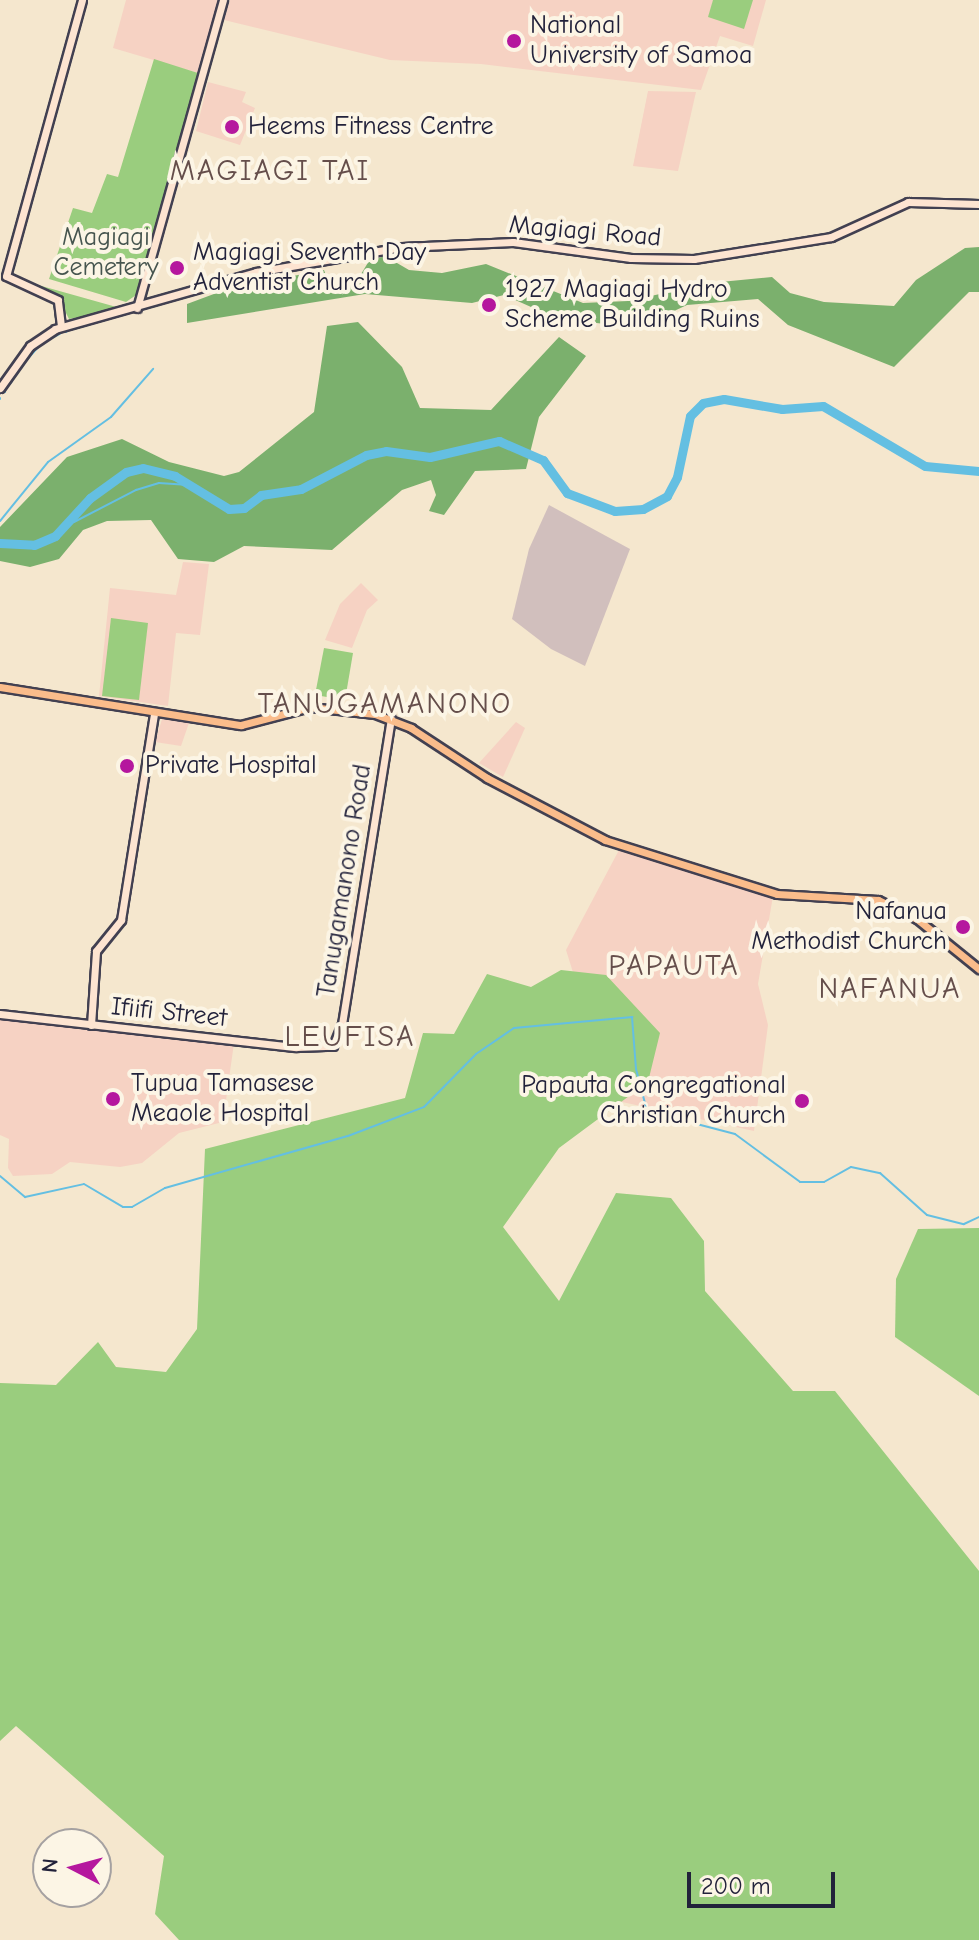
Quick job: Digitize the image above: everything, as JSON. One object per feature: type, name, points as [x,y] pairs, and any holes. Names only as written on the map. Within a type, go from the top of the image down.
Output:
[{"type":"main road","points":[[0,388],[30,346],[61,326],[58,300],[3,276],[82,0]]},
{"type":"main road","points":[[137,308],[223,0]]},
{"type":"main road","name":"Magiagi Road","points":[[61,326],[137,308],[239,276],[402,247],[513,242],[612,257],[686,259],[831,237],[908,202],[979,204]]},
{"type":"main road","points":[[0,687],[154,713],[251,725],[323,706],[391,719],[487,778],[605,840],[777,894],[878,900],[917,919],[979,969]]},
{"type":"main road","points":[[91,1025],[96,951],[121,920],[154,713]]},
{"type":"main road","name":"Tanugamanono Road","points":[[333,1046],[342,1024],[391,719]]},
{"type":"main road","name":"Ifiifi Street","points":[[0,1014],[322,1050],[333,1046]]},
{"type":"shaded area","points":[[126,0],[219,0],[201,74],[113,48]]},
{"type":"shaded area","name":"National University of Samoa","points":[[230,0],[766,0],[753,46],[720,36],[701,90],[481,64],[390,60],[224,20]]},
{"type":"shaded area","points":[[208,82],[246,92],[242,102],[255,108],[240,145],[196,131]]},
{"type":"shaded area","points":[[648,91],[696,92],[678,171],[633,166]]},
{"type":"shaded area","points":[[549,505],[630,549],[585,666],[551,649],[512,619],[529,549]]},
{"type":"shaded area","points":[[183,562],[209,564],[200,635],[176,633],[168,706],[99,696],[110,588],[176,595]]},
{"type":"shaded area","points":[[361,583],[378,600],[367,610],[352,648],[325,640],[340,604]]},
{"type":"shaded area","points":[[163,716],[190,720],[181,746],[155,742]]},
{"type":"shaded area","points":[[516,722],[525,728],[503,777],[479,763]]},
{"type":"shaded area","points":[[619,850],[773,896],[758,984],[768,1025],[754,1131],[613,1100],[566,950]]},
{"type":"shaded area","name":"Tupua Tamasese Meaole Hospital","points":[[0,1020],[234,1043],[223,1122],[179,1133],[142,1163],[120,1167],[70,1162],[52,1174],[13,1176],[8,1168],[9,1139],[0,1135]]},
{"type":"green space","points":[[713,0],[753,0],[744,29],[708,17]]},
{"type":"green space","name":"Magiagi Cemetery","points":[[154,59],[201,74],[139,293],[126,302],[49,279],[73,208],[92,213],[107,174],[118,177]]},
{"type":"green space","points":[[979,247],[979,292],[969,292],[894,367],[788,325],[758,299],[687,305],[646,324],[606,324],[558,319],[504,295],[472,303],[365,294],[187,323],[187,304],[230,288],[324,270],[327,278],[358,279],[369,261],[385,256],[409,270],[442,273],[486,264],[583,303],[628,301],[710,283],[772,277],[790,293],[824,302],[894,306],[916,280],[965,248]]},
{"type":"green space","points":[[13,278],[120,310],[69,319],[57,295]]},
{"type":"green space","points":[[358,322],[402,367],[420,408],[491,410],[559,337],[586,356],[539,417],[526,469],[475,471],[444,515],[429,511],[436,495],[431,480],[402,490],[332,550],[244,546],[214,562],[178,559],[151,520],[107,521],[83,530],[59,559],[30,567],[0,561],[0,527],[67,457],[122,439],[169,462],[224,476],[239,472],[314,412],[327,326]]},
{"type":"green space","points":[[111,618],[148,623],[139,700],[102,696]]},
{"type":"green space","points":[[324,648],[353,653],[345,700],[315,695]]},
{"type":"green space","points":[[561,970],[606,975],[660,1033],[648,1082],[559,1148],[503,1227],[559,1301],[616,1193],[671,1198],[704,1241],[705,1291],[793,1391],[835,1391],[979,1571],[979,1940],[179,1940],[155,1914],[164,1856],[16,1726],[0,1741],[0,1383],[56,1385],[98,1342],[116,1367],[166,1372],[197,1329],[205,1149],[405,1098],[423,1033],[454,1034],[487,974],[531,987]]},
{"type":"green space","points":[[979,1228],[979,1396],[895,1337],[896,1279],[918,1229]]},
{"type":"waterway","points":[[23,364],[42,343],[60,334]]},
{"type":"waterway","points":[[0,521],[48,462],[111,417],[153,369]]},
{"type":"waterway","points":[[8,386],[12,381]]},
{"type":"waterway","points":[[0,543],[34,545],[55,536],[90,498],[126,472],[143,468],[175,476],[229,509],[244,508],[261,495],[301,489],[366,455],[386,451],[430,457],[499,441],[543,460],[567,493],[615,511],[643,509],[667,496],[677,477],[690,416],[703,403],[724,399],[782,409],[823,406],[925,466],[979,471]]},
{"type":"waterway","points":[[74,522],[136,490],[159,483],[189,485]]},
{"type":"waterway","points":[[0,1176],[25,1197],[84,1184],[123,1207],[132,1207],[165,1188],[348,1136],[424,1107],[476,1054],[514,1028],[632,1017],[636,1069],[647,1111],[735,1134],[800,1182],[824,1182],[851,1167],[880,1173],[927,1215],[964,1224],[979,1217]]},
{"type":"place","name":"National University of Samoa","points":[[514,41]]},
{"type":"place","name":"Heems Fitness Centre","points":[[232,127]]},
{"type":"place","name":"Magiagi Seventh Day Adventist Church","points":[[177,268]]},
{"type":"place","name":"1927 Magiagi Hydro Scheme Building Ruins","points":[[489,305]]},
{"type":"place","name":"Private Hospital","points":[[127,766]]},
{"type":"place","name":"Nafanua Methodist Church","points":[[963,927]]},
{"type":"place","name":"Tupua Tamasese Meaole Hospital","points":[[113,1099]]},
{"type":"place","name":"Papauta Congregational Christian Church","points":[[802,1101]]},
{"type":"district","name":"MAGIAGI TAI","points":[[270,171]]},
{"type":"district","name":"TANUGAMANONO","points":[[385,704]]},
{"type":"district","name":"PAPAUTA","points":[[674,966]]},
{"type":"district","name":"NAFANUA","points":[[890,989]]},
{"type":"district","name":"LEUFISA","points":[[350,1037]]}]
